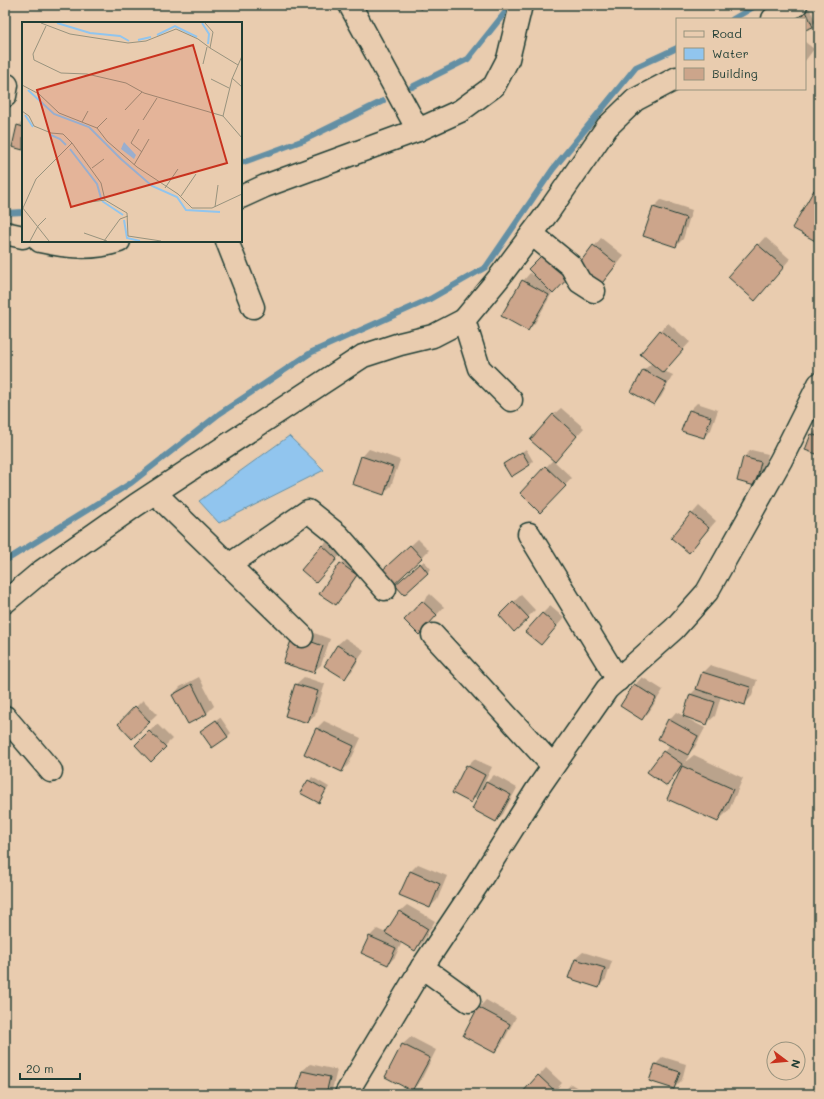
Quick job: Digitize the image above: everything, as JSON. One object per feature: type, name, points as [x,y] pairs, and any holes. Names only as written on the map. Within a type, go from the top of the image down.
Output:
[{"type":"street","points":[[350,5],[418,130]]},
{"type":"street","points":[[242,197],[265,186],[418,130],[460,111],[494,86],[508,59],[521,5]]},
{"type":"street","points":[[775,18],[796,5]]},
{"type":"street","points":[[5,602],[42,571],[155,493],[363,356],[400,344],[433,336],[464,320],[532,234],[607,127],[635,100],[676,79]]},
{"type":"street","points":[[5,233],[22,237]]},
{"type":"street","points":[[532,234],[571,266],[580,282],[594,291]]},
{"type":"street","points":[[44,242],[70,248],[105,246],[116,242]]},
{"type":"street","points":[[227,242],[253,307]]},
{"type":"street","points":[[464,320],[480,368],[511,400]]},
{"type":"street","points":[[346,1094],[422,966],[477,885],[553,766],[607,689],[674,629],[707,592],[781,460],[819,384]]},
{"type":"street","points":[[155,493],[302,636]]},
{"type":"street","points":[[229,565],[308,511],[338,535],[385,589]]},
{"type":"street","points":[[529,534],[618,680]]},
{"type":"street","points":[[433,635],[553,766]]},
{"type":"street","points":[[5,717],[51,771]]},
{"type":"street","points":[[422,966],[469,1001]]},
{"type":"water","points":[[289,436],[324,470],[219,523],[199,501]]},
{"type":"building","points":[[407,5],[423,5],[422,9]]},
{"type":"building","points":[[806,11],[813,27],[806,30],[806,18],[788,18]]},
{"type":"building","points":[[17,125],[22,127],[22,150],[12,147]]},
{"type":"building","points":[[814,190],[819,193],[819,243],[792,228]]},
{"type":"building","points":[[653,207],[686,218],[676,247],[643,236]]},
{"type":"building","points":[[757,244],[784,267],[755,301],[728,277]]},
{"type":"building","points":[[593,245],[617,264],[599,287],[575,269]]},
{"type":"building","points":[[547,250],[571,275],[553,294],[528,269]]},
{"type":"building","points":[[522,280],[549,295],[528,331],[501,316]]},
{"type":"building","points":[[660,330],[683,350],[663,373],[640,354]]},
{"type":"building","points":[[643,370],[667,383],[654,405],[631,392]]},
{"type":"building","points":[[689,410],[711,417],[704,438],[681,431]]},
{"type":"building","points":[[553,414],[577,436],[555,462],[530,440]]},
{"type":"building","points":[[811,434],[819,437],[819,455],[805,450]]},
{"type":"building","points":[[522,452],[530,465],[511,477],[503,464]]},
{"type":"building","points":[[361,456],[393,467],[384,495],[352,484]]},
{"type":"building","points":[[743,457],[761,462],[755,486],[737,481]]},
{"type":"building","points":[[545,466],[566,486],[540,513],[520,493]]},
{"type":"building","points":[[691,513],[709,528],[689,553],[671,538]]},
{"type":"building","points":[[322,545],[337,559],[316,583],[301,570]]},
{"type":"building","points":[[410,545],[422,558],[390,588],[377,575]]},
{"type":"building","points":[[340,563],[357,575],[336,605],[319,594]]},
{"type":"building","points":[[420,563],[428,573],[404,595],[395,585]]},
{"type":"building","points":[[422,601],[437,615],[419,635],[404,620]]},
{"type":"building","points":[[513,601],[529,618],[514,632],[499,615]]},
{"type":"building","points":[[542,613],[557,626],[541,645],[525,632]]},
{"type":"building","points":[[293,635],[323,646],[314,673],[283,663]]},
{"type":"building","points":[[337,645],[358,658],[345,679],[324,666]]},
{"type":"building","points":[[702,672],[750,687],[745,705],[696,689]]},
{"type":"building","points":[[192,684],[207,714],[188,724],[172,695]]},
{"type":"building","points":[[295,684],[318,691],[308,723],[285,716]]},
{"type":"building","points":[[634,684],[656,698],[642,720],[620,706]]},
{"type":"building","points":[[690,694],[715,702],[707,725],[683,716]]},
{"type":"building","points":[[135,706],[150,722],[132,739],[118,724]]},
{"type":"building","points":[[668,719],[698,736],[688,755],[658,739]]},
{"type":"building","points":[[216,720],[228,737],[212,748],[200,731]]},
{"type":"building","points":[[316,728],[354,746],[342,772],[304,754]]},
{"type":"building","points":[[149,731],[166,747],[151,762],[135,745]]},
{"type":"building","points":[[663,751],[682,764],[667,786],[647,772]]},
{"type":"building","points":[[466,765],[485,775],[471,803],[452,793]]},
{"type":"building","points":[[682,766],[733,789],[718,822],[667,799]]},
{"type":"building","points":[[308,780],[326,790],[319,803],[300,793]]},
{"type":"building","points":[[486,782],[511,795],[496,822],[472,809]]},
{"type":"building","points":[[410,871],[440,884],[430,908],[399,895]]},
{"type":"building","points":[[399,911],[428,929],[415,951],[385,933]]},
{"type":"building","points":[[369,936],[396,948],[388,965],[361,953]]},
{"type":"building","points":[[575,959],[605,968],[599,988],[568,978]]},
{"type":"building","points":[[478,1007],[510,1024],[495,1053],[463,1036]]},
{"type":"building","points":[[402,1044],[430,1058],[412,1091],[385,1077]]},
{"type":"building","points":[[655,1064],[680,1072],[674,1089],[649,1081]]},
{"type":"building","points":[[302,1071],[330,1077],[326,1094],[296,1094]]},
{"type":"building","points":[[538,1075],[555,1091],[552,1094],[521,1094]]},
{"type":"building","points":[[563,1090],[569,1094],[561,1094]]},
{"type":"waterway","points":[[412,87],[468,59],[511,5]]},
{"type":"waterway","points":[[735,18],[757,5]]},
{"type":"waterway","points":[[5,561],[131,483],[219,414],[312,352],[430,299],[486,267],[553,169],[636,67],[676,48]]},
{"type":"waterway","points":[[242,163],[304,140],[383,101]]},
{"type":"waterway","points":[[5,213],[22,212]]}]
